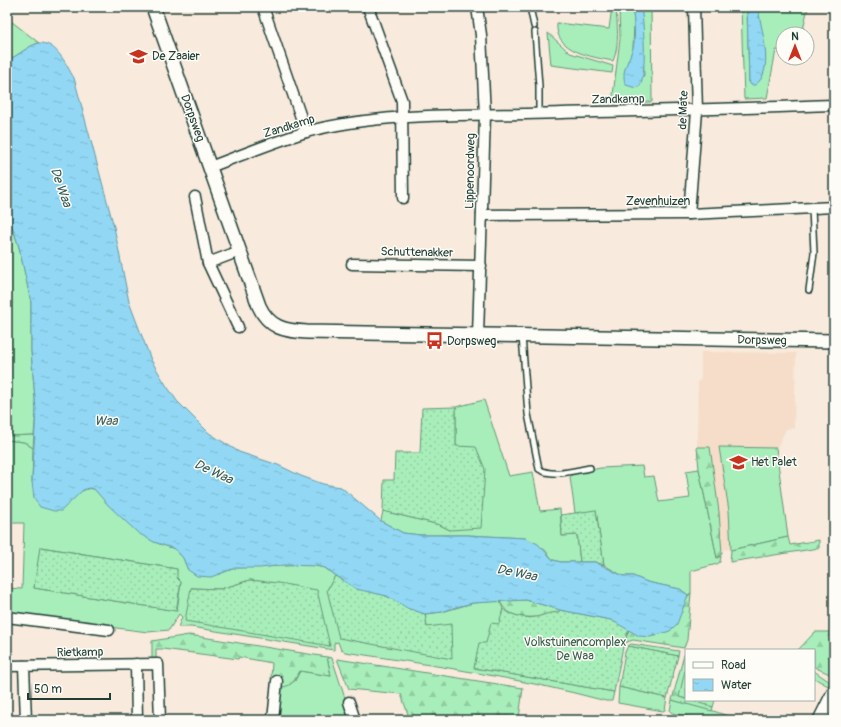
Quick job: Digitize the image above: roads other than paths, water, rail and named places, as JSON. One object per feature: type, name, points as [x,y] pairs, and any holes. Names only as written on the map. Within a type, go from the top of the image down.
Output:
[{"type":"street","name":"Dorpsweg","points":[[153,7],[263,312],[270,323],[282,330],[308,332],[834,341]]},
{"type":"street","points":[[263,7],[306,132]]},
{"type":"street","points":[[368,7],[402,101],[403,198]]},
{"type":"street","name":"Lippenoordweg","points":[[477,7],[482,49],[485,115],[478,335]]},
{"type":"street","name":"de Mate","points":[[689,214],[697,111],[694,7]]},
{"type":"street","name":"Zandkamp","points":[[210,166],[306,132],[352,123],[402,118],[539,113],[697,111],[834,105]]},
{"type":"street","points":[[195,197],[208,263],[238,327]]},
{"type":"street","name":"Zevenhuizen","points":[[482,215],[689,214],[834,207]]},
{"type":"street","points":[[208,263],[240,251]]},
{"type":"street","name":"Schuttenakker","points":[[352,264],[481,266]]},
{"type":"street","points":[[7,617],[109,630]]},
{"type":"street","points":[[136,664],[137,720]]},
{"type":"street","name":"Rietkamp","points":[[7,666],[158,664],[160,720]]},
{"type":"street","points":[[24,666],[26,720]]},
{"type":"street","points":[[273,720],[277,681]]},
{"type":"street","points":[[820,720],[834,692]]},
{"type":"street","points":[[349,702],[355,720]]},
{"type":"lane","points":[[530,7],[534,26]]},
{"type":"lane","points":[[535,32],[539,86],[539,113]]},
{"type":"lane","points":[[809,290],[814,253],[812,208]]},
{"type":"lane","points":[[522,336],[528,414],[539,469],[547,472],[558,472],[590,468]]},
{"type":"water","points":[[632,7],[641,7],[644,36],[644,70],[640,86],[636,88],[626,85],[624,80],[626,66],[634,43]]},
{"type":"water","points":[[747,7],[758,7],[765,48],[765,70],[755,85],[751,85],[749,82]]},
{"type":"water","name":"Waa","points":[[39,43],[51,46],[56,50],[74,78],[114,227],[129,302],[151,360],[177,401],[209,433],[239,452],[278,465],[323,484],[341,487],[381,521],[403,533],[421,535],[467,535],[525,538],[538,544],[553,560],[561,562],[595,562],[623,576],[633,576],[647,582],[680,589],[688,595],[677,624],[670,631],[650,637],[639,636],[611,620],[560,610],[526,600],[473,603],[442,612],[425,614],[407,608],[387,596],[356,589],[325,568],[317,566],[284,565],[260,568],[235,568],[211,577],[197,576],[188,570],[183,558],[175,549],[154,542],[138,533],[108,505],[94,489],[89,488],[83,490],[61,511],[54,511],[40,507],[34,498],[32,482],[36,410],[31,351],[31,302],[19,247],[7,211],[7,60]]},
{"type":"place","name":"De Zaaier","points":[[139,56]]},
{"type":"place","name":"Dorpsweg","points":[[434,341]]},
{"type":"place","name":"Het Palet","points":[[738,462]]},
{"type":"water label","name":"De Waa","points":[[62,187]]},
{"type":"water label","name":"De Waa","points":[[214,471]]},
{"type":"water label","name":"De Waa","points":[[517,572]]},
{"type":"park label","name":"Volkstuinencomplex De Waa","points":[[575,649]]}]
